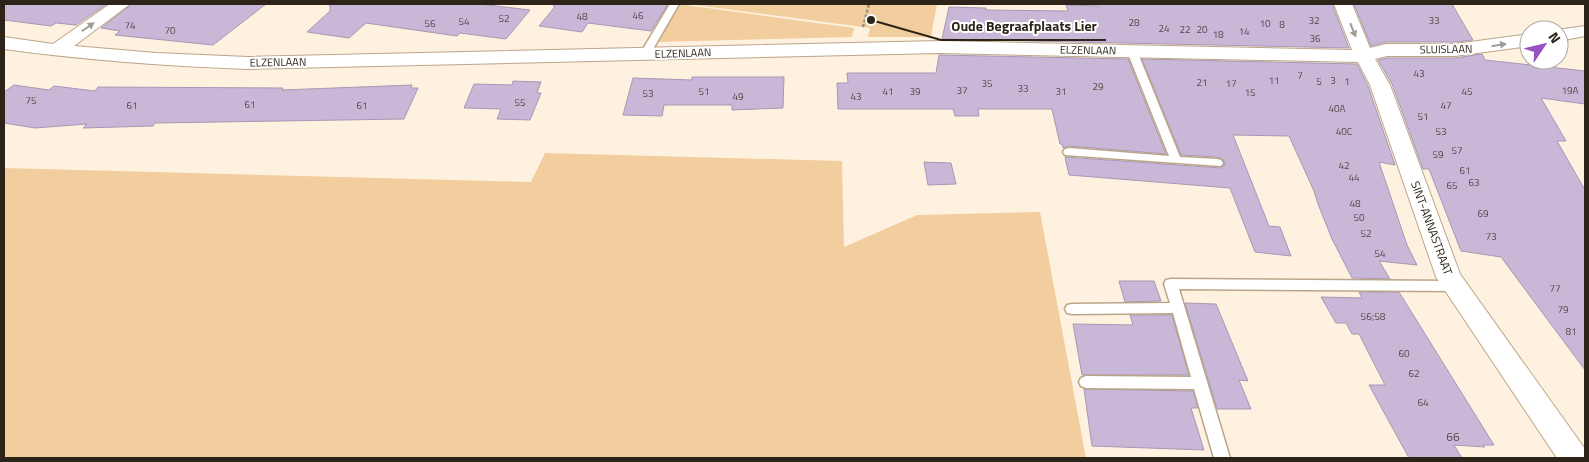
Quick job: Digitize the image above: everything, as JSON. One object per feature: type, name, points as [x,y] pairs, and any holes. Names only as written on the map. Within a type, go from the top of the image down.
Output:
[{"type":"street","points":[[55,51],[122,4]]},
{"type":"street","name":"SINT-ANNASTRAAT","points":[[1343,4],[1364,56],[1380,85],[1454,286],[1574,458]]},
{"type":"street","points":[[1569,33],[1585,31]]},
{"type":"street","name":"SLUISLAAN","points":[[1364,56],[1386,50],[1455,50],[1519,41]]},
{"type":"street","name":"ELZENLAAN","points":[[4,43],[55,51],[166,61],[248,62],[940,47],[1364,56]]},
{"type":"lane","points":[[645,54],[674,4]]},
{"type":"lane","points":[[1132,51],[1176,160]]},
{"type":"lane","points":[[1069,152],[1217,163]]},
{"type":"lane","points":[[1222,458],[1171,284],[1454,286]]},
{"type":"lane","points":[[1072,309],[1178,308]]},
{"type":"lane","points":[[1086,382],[1200,383]]},
{"type":"shaded area","points":[[678,4],[854,28],[852,37],[657,42]]},
{"type":"shaded area","points":[[688,4],[937,4],[931,36],[868,37],[870,28]]},
{"type":"shaded area","points":[[545,153],[842,161],[844,247],[917,215],[1040,212],[1086,458],[4,458],[4,168],[531,182]]},
{"type":"building","points":[[4,4],[107,4],[76,25],[56,23],[51,26],[4,20]]},
{"type":"building","points":[[132,4],[266,4],[213,45],[115,35],[120,31],[101,28]]},
{"type":"building","points":[[330,4],[479,4],[530,10],[506,39],[460,33],[457,36],[366,23],[349,38],[307,32],[330,11]]},
{"type":"building","points":[[554,4],[668,4],[651,31],[588,23],[582,32],[539,26],[554,8]]},
{"type":"building","points":[[1100,4],[1332,4],[1349,48],[942,39],[949,7],[986,8],[986,10],[1068,11],[1066,5],[1100,6]]},
{"type":"building","points":[[1354,4],[1452,4],[1473,40],[1455,42],[1386,42],[1371,46]]},
{"type":"building","points":[[1482,54],[1485,60],[1519,64],[1519,70],[1569,69],[1585,71],[1585,104],[1541,98],[1566,141],[1557,141],[1585,190],[1585,370],[1501,257],[1461,251],[1429,169],[1423,169],[1392,84],[1378,60],[1387,58],[1455,58]]},
{"type":"building","points":[[939,55],[1128,59],[1166,154],[1069,146],[1063,148],[1062,144],[1060,144],[1052,109],[978,109],[979,116],[955,116],[953,109],[838,109],[837,83],[848,83],[847,73],[936,73]]},
{"type":"building","points":[[1142,59],[1357,64],[1368,86],[1395,165],[1379,162],[1407,245],[1417,265],[1379,261],[1390,279],[1352,278],[1332,239],[1314,191],[1289,136],[1233,135],[1269,226],[1280,227],[1291,256],[1255,252],[1230,188],[1069,175],[1065,157],[1221,168],[1225,164],[1223,159],[1217,157],[1181,155]]},
{"type":"building","points":[[692,77],[784,77],[783,108],[732,110],[732,105],[664,105],[662,116],[623,115],[633,78],[692,80]]},
{"type":"building","points":[[513,81],[541,82],[537,93],[541,93],[530,120],[497,119],[501,109],[464,108],[474,84],[512,85]]},
{"type":"building","points":[[14,85],[49,90],[54,86],[95,91],[98,87],[283,88],[282,90],[412,85],[411,88],[418,88],[404,119],[155,123],[153,126],[83,128],[87,124],[35,128],[4,123],[4,92]]},
{"type":"building","points":[[924,162],[951,163],[956,184],[928,185]]},
{"type":"building","points":[[1119,281],[1154,281],[1161,301],[1125,302]]},
{"type":"building","points":[[1359,292],[1399,292],[1494,445],[1483,445],[1485,447],[1454,445],[1462,458],[1409,458],[1369,385],[1385,385],[1359,334],[1352,334],[1346,323],[1336,323],[1321,297],[1362,298]]},
{"type":"building","points":[[1185,303],[1216,304],[1248,381],[1239,380],[1251,409],[1217,409]]},
{"type":"building","points":[[1130,315],[1172,315],[1189,375],[1082,375],[1073,324],[1133,325]]},
{"type":"building","points":[[1084,389],[1193,391],[1198,408],[1191,408],[1204,450],[1092,446]]},
{"type":"place","name":"Oude Begraafplaats Lier","points":[[871,20]]}]
